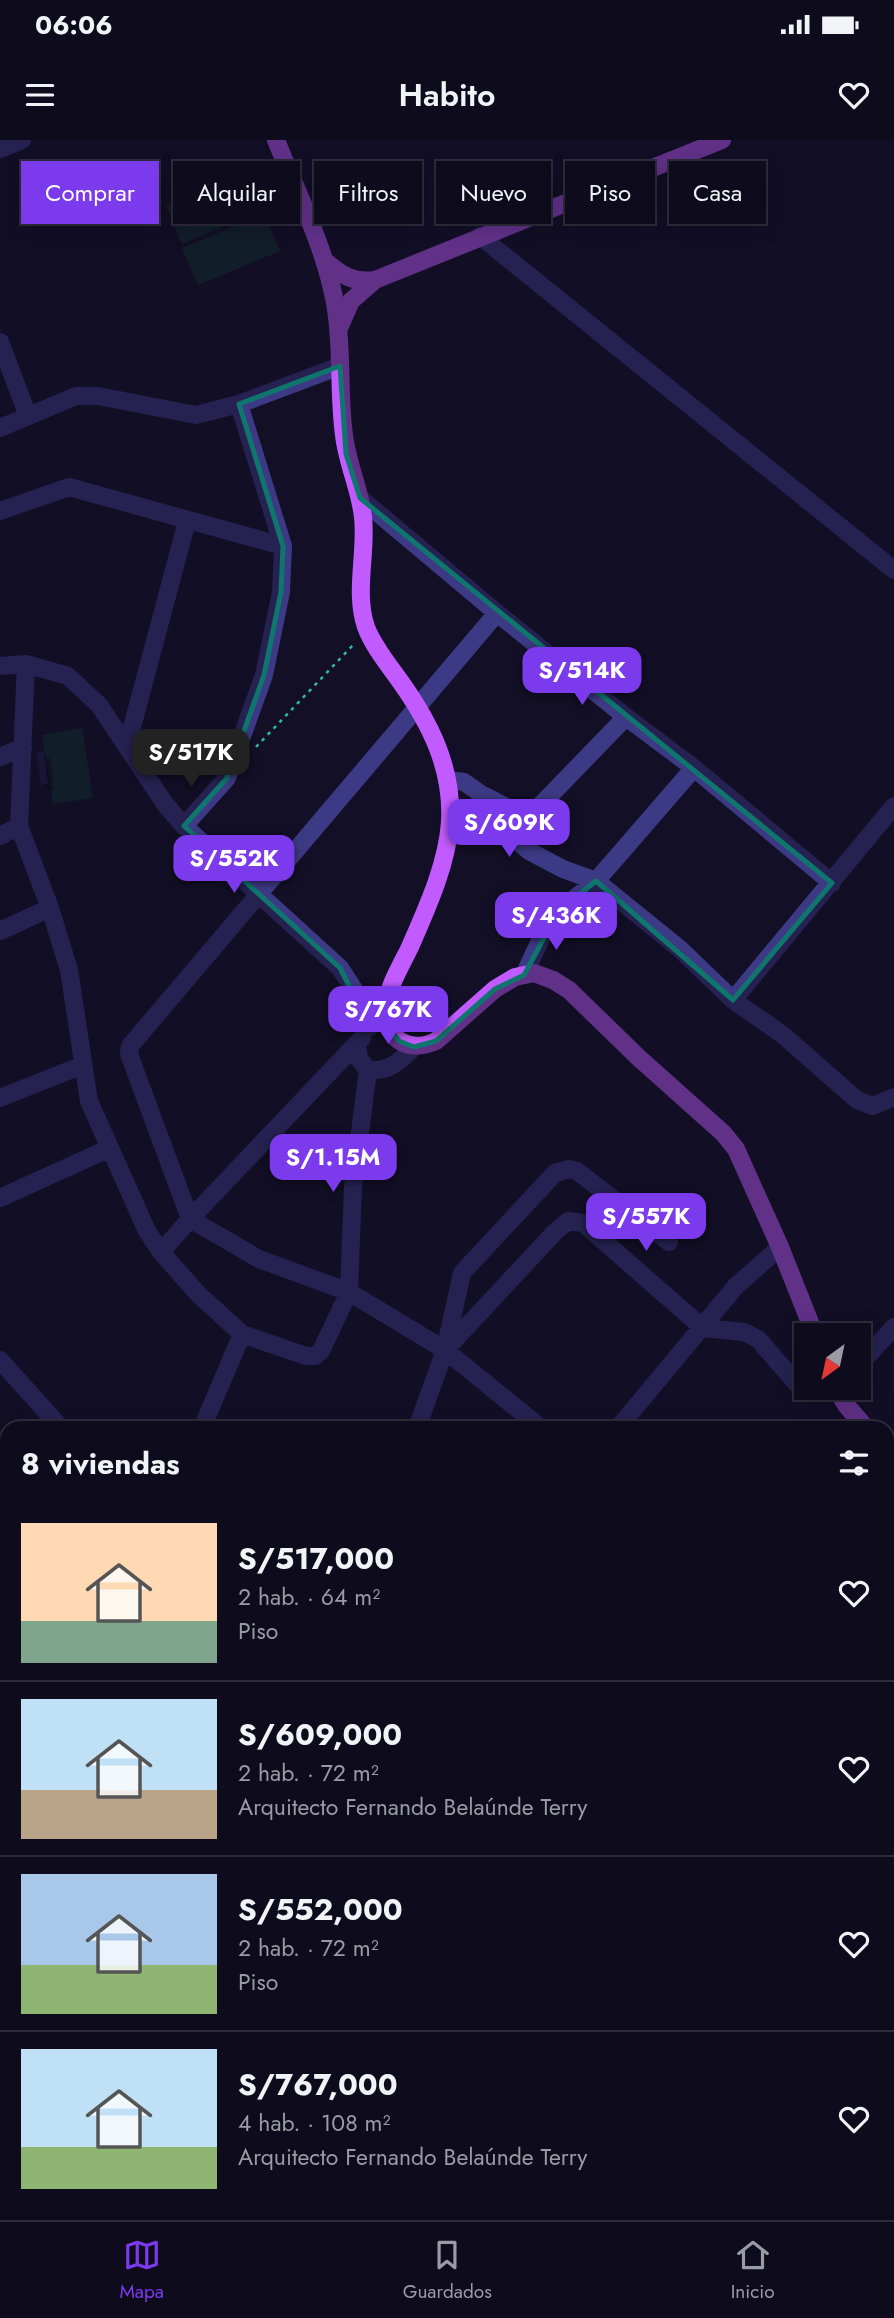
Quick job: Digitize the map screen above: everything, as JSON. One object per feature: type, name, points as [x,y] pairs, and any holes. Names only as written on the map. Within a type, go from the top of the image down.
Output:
[{"type":"main road","points":[[276,140],[324,261],[333,292],[339,331],[345,443],[364,519],[361,610],[368,631],[433,734],[447,780],[450,822],[446,849],[421,922],[388,997],[386,1012],[389,1027],[406,1044],[425,1046],[436,1041],[495,989],[515,977],[534,973],[569,989],[639,1058],[723,1133],[744,1164],[810,1323]]},
{"type":"main road","points":[[339,331],[351,301],[374,280],[722,140]]},
{"type":"main road","points":[[324,261],[352,280],[374,280]]},
{"type":"main road","points":[[845,1400],[861,1421]]},
{"type":"street","points":[[0,149],[22,140]]},
{"type":"street","points":[[480,236],[894,570]]},
{"type":"street","points":[[0,342],[28,416]]},
{"type":"street","points":[[0,428],[76,396],[98,396],[196,415],[239,404],[340,366]]},
{"type":"street","points":[[184,826],[227,778],[264,675],[281,592],[283,546],[239,404]]},
{"type":"street","points":[[0,511],[69,487],[283,546]]},
{"type":"street","points":[[360,498],[832,883]]},
{"type":"street","points":[[127,746],[187,521]]},
{"type":"street","points":[[498,613],[417,705],[259,896],[130,1046],[129,1054],[190,1219],[259,1259],[349,1292],[445,1350],[532,1421]]},
{"type":"street","points":[[26,664],[19,826],[50,908],[69,970],[89,1101],[147,1231],[161,1252],[198,1294],[242,1334],[306,1356],[315,1356],[321,1351],[349,1292],[353,1187],[368,1070]]},
{"type":"street","points":[[0,666],[26,664],[68,676],[99,705],[165,804],[184,826],[340,968],[355,991],[370,1027]]},
{"type":"street","points":[[447,780],[464,782],[520,814],[533,813],[626,717]]},
{"type":"street","points":[[0,757],[23,747]]},
{"type":"street","points":[[524,975],[552,920],[573,897],[596,881],[694,768]]},
{"type":"street","points":[[481,794],[510,835],[528,851],[563,870],[596,881],[680,949],[733,1000],[783,1035],[857,1100],[873,1106],[894,1097]]},
{"type":"street","points":[[733,1000],[894,806]]},
{"type":"street","points":[[0,836],[19,826]]},
{"type":"street","points":[[0,931],[50,908]]},
{"type":"street","points":[[161,1252],[386,1012]]},
{"type":"street","points":[[357,1043],[359,1059],[368,1070],[381,1071],[397,1064],[406,1044]]},
{"type":"street","points":[[0,1098],[83,1065]]},
{"type":"street","points":[[0,1198],[110,1148]]},
{"type":"street","points":[[420,1421],[445,1350],[462,1273],[555,1173],[576,1171],[669,1242]]},
{"type":"street","points":[[445,1350],[568,1221],[583,1223],[703,1328],[744,1332],[758,1339],[794,1381]]},
{"type":"street","points":[[624,1421],[736,1286],[780,1247]]},
{"type":"street","points":[[872,1351],[894,1328]]},
{"type":"street","points":[[205,1421],[242,1334]]},
{"type":"street","points":[[0,1360],[55,1421]]},
{"type":"path","points":[[255,748],[368,631]]},
{"type":"highlighted area","points":[[340,366],[346,454],[360,498],[832,883],[733,1000],[596,881],[558,912],[524,975],[495,989],[436,1041],[414,1047],[399,1041],[381,1017],[370,1027],[340,968],[184,826],[227,778],[264,675],[281,592],[283,546],[239,404]]},
{"type":"green space","points":[[173,202],[173,222],[166,205]]},
{"type":"green space","points":[[174,224],[230,224],[182,244]]},
{"type":"green space","points":[[240,224],[268,224],[280,251],[198,285],[182,248]]},
{"type":"green space","points":[[82,728],[93,798],[53,804],[42,735]]},
{"type":"building","points":[[44,751],[48,784],[41,785],[36,752]]}]
